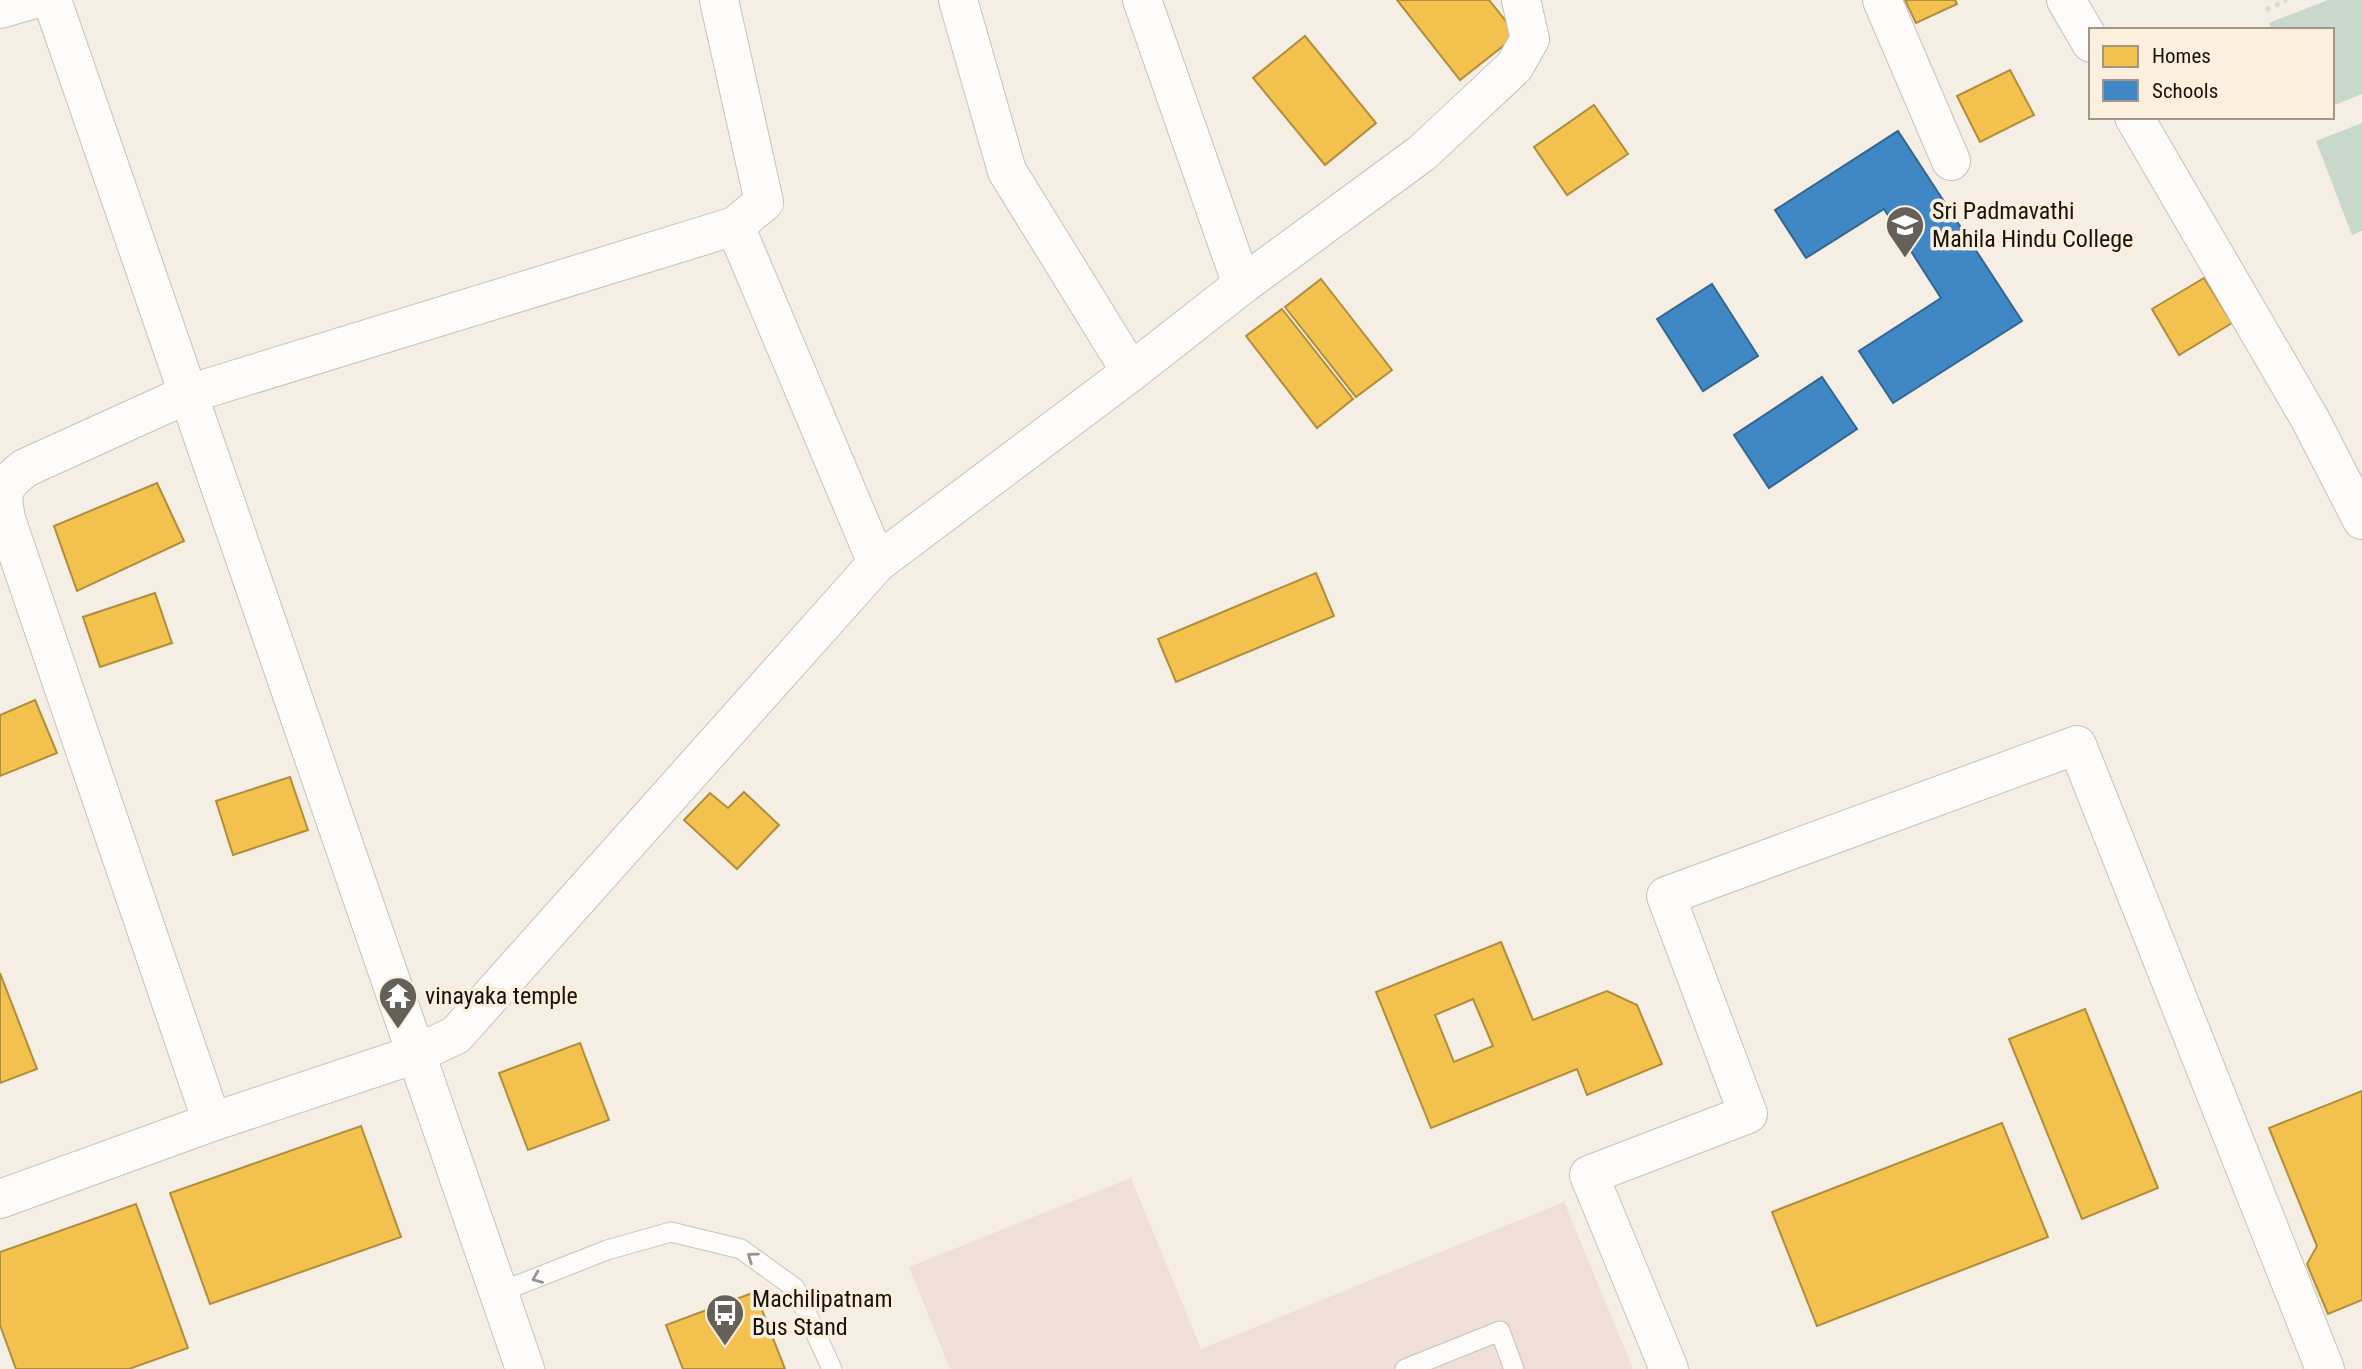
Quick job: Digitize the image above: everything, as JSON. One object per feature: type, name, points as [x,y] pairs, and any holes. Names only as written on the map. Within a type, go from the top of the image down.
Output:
[{"type":"street","points":[[0,9],[31,0]]},
{"type":"street","points":[[52,0],[525,1369]]},
{"type":"street","points":[[212,1122],[6,519],[2,496],[9,480],[8,467],[24,468],[188,394],[736,226],[764,202],[719,0]]},
{"type":"street","points":[[958,0],[1007,171],[1131,372]]},
{"type":"street","points":[[1142,0],[1242,285]]},
{"type":"street","points":[[0,1199],[212,1122],[415,1054],[456,1035],[877,563],[1242,285],[1422,153],[1514,67],[1530,39],[1521,0]]},
{"type":"street","points":[[1882,0],[1951,161]]},
{"type":"street","points":[[2066,0],[2089,40]]},
{"type":"street","points":[[2135,119],[2310,419],[2362,520]]},
{"type":"street","points":[[736,226],[877,563]]},
{"type":"street","points":[[1669,1369],[1589,1175],[1748,1114],[1666,896],[2077,744],[2325,1369]]},
{"type":"lane","points":[[498,1293],[607,1250],[671,1232],[741,1250],[795,1289],[832,1369]]},
{"type":"lane","points":[[1405,1369],[1500,1331],[1514,1369]]},
{"type":"path","points":[[2266,10],[2287,0]]},
{"type":"shaded area","points":[[1131,1178],[1201,1349],[1564,1202],[1633,1369],[950,1369],[909,1267]]},
{"type":"green space","points":[[2328,0],[2362,0],[2362,94],[2334,105],[2334,28],[2271,28],[2269,23]]},
{"type":"green space","points":[[2362,123],[2362,231],[2352,235],[2316,141]]},
{"type":"building: Homes","points":[[1397,0],[1489,0],[1517,35],[1460,80]]},
{"type":"building: Homes","points":[[1905,0],[1955,0],[1957,4],[1916,23]]},
{"type":"building: Homes","points":[[1305,36],[1376,123],[1325,165],[1253,78]]},
{"type":"building: Homes","points":[[2010,70],[2034,115],[1980,142],[1957,96]]},
{"type":"building: Homes","points":[[1594,105],[1628,154],[1567,195],[1534,147]]},
{"type":"building: Homes","points":[[2204,278],[2232,323],[2179,355],[2152,309]]},
{"type":"building: Homes","points":[[1321,279],[1392,370],[1356,397],[1285,307]]},
{"type":"building: Homes","points":[[1282,309],[1353,399],[1317,428],[1246,336]]},
{"type":"building: Homes","points":[[157,483],[184,541],[77,591],[54,526]]},
{"type":"building: Homes","points":[[1316,573],[1334,616],[1176,682],[1158,639]]},
{"type":"building: Homes","points":[[155,593],[172,643],[100,667],[83,617]]},
{"type":"building: Homes","points":[[35,700],[57,753],[0,776],[0,715]]},
{"type":"building: Homes","points":[[290,777],[308,830],[233,855],[216,801]]},
{"type":"building: Homes","points":[[744,792],[779,825],[737,869],[684,820],[710,793],[728,808]]},
{"type":"building: Homes","points":[[1501,942],[1533,1020],[1607,991],[1637,1005],[1662,1064],[1587,1095],[1577,1069],[1431,1128],[1376,992]],"holes":[[[1473,999],[1493,1046],[1454,1062],[1435,1015]]]},
{"type":"building: Homes","points":[[0,973],[37,1069],[0,1083]]},
{"type":"building: Homes","points":[[2085,1009],[2158,1188],[2082,1219],[2009,1039]]},
{"type":"building: Homes","points":[[580,1043],[609,1120],[528,1150],[499,1073]]},
{"type":"building: Homes","points":[[2362,1091],[2362,1300],[2328,1314],[2307,1264],[2317,1246],[2269,1128]]},
{"type":"building: Homes","points":[[2002,1123],[2048,1237],[1817,1326],[1772,1212]]},
{"type":"building: Homes","points":[[361,1126],[401,1237],[210,1304],[170,1193]]},
{"type":"building: Homes","points":[[136,1204],[188,1348],[129,1369],[16,1369],[0,1325],[0,1252]]},
{"type":"building: Homes","name":"Machilipatnam Bus Stand","points":[[755,1292],[785,1369],[683,1369],[666,1325]]},
{"type":"building: Schools","points":[[1898,131],[2022,321],[1893,403],[1859,351],[1941,298],[1884,209],[1806,258],[1775,210]]},
{"type":"building: Schools","points":[[1712,284],[1758,356],[1703,391],[1657,319]]},
{"type":"building: Schools","points":[[1822,377],[1857,429],[1769,488],[1734,435]]},
{"type":"place","name":"Sri Padmavathi Mahila Hindu College","points":[[1905,259]]},
{"type":"place","name":"vinayaka temple","points":[[398,1030]]},
{"type":"place","name":"Machilipatnam Bus Stand","points":[[725,1347]]}]
